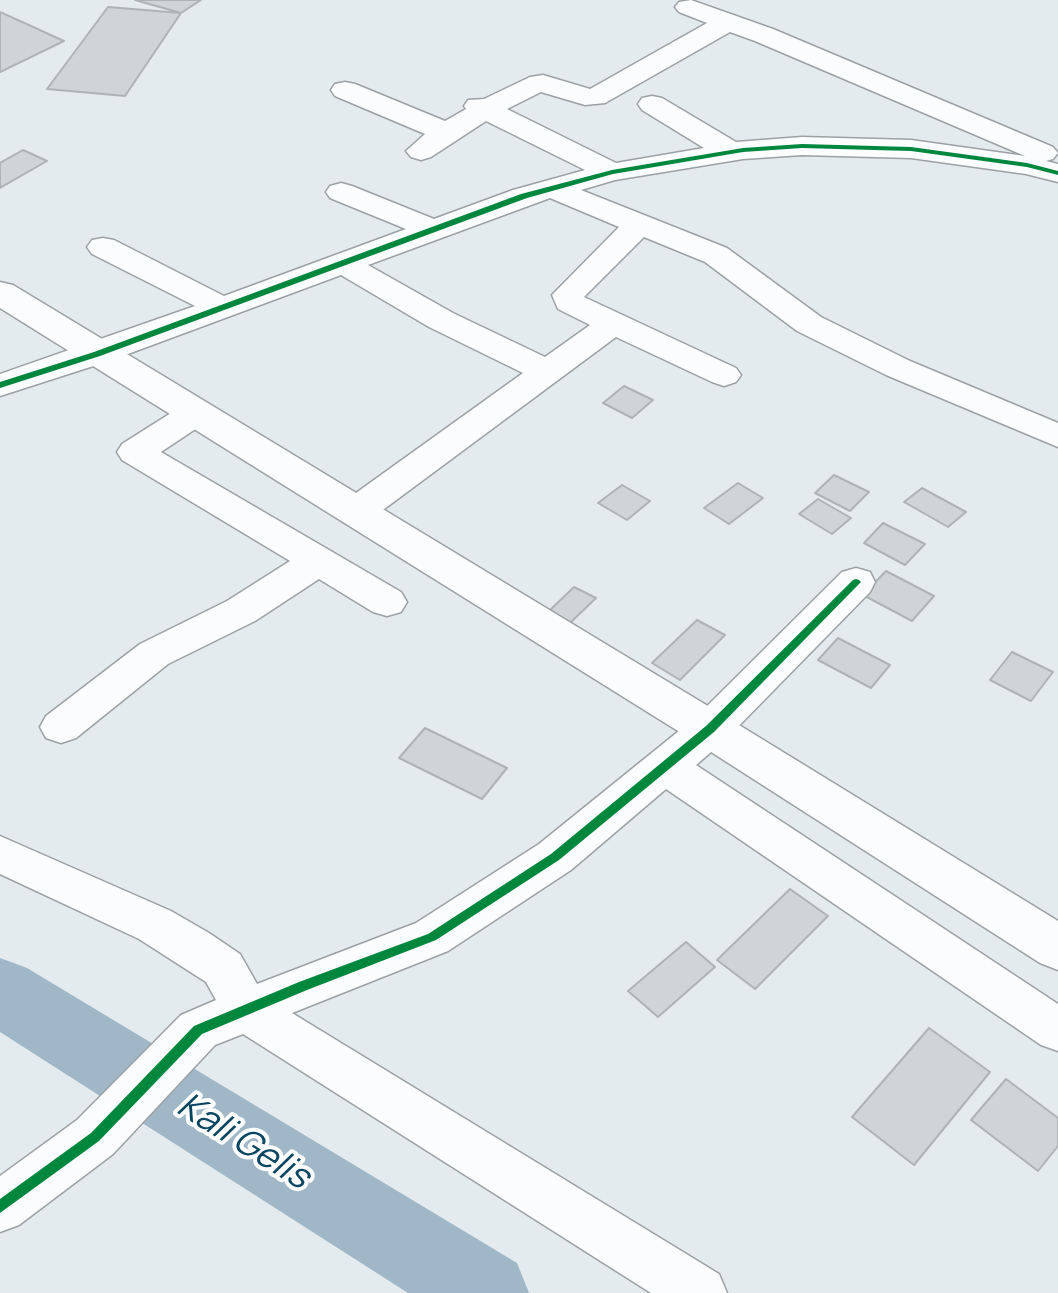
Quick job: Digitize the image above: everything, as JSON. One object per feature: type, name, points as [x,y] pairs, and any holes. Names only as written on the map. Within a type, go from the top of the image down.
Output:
[{"type":"main road","points":[[0,293],[1056,945]]},
{"type":"street","points":[[687,2],[726,23],[764,35],[1058,161]]},
{"type":"street","points":[[421,151],[483,108],[538,83],[585,97],[600,96],[726,23]]},
{"type":"street","points":[[345,90],[446,132]]},
{"type":"street","points":[[652,104],[732,152]]},
{"type":"street","points":[[483,108],[612,172]]},
{"type":"street","points":[[0,385],[97,354],[432,229],[551,188],[612,172],[732,152],[802,146],[911,149],[1027,165],[1058,173]]},
{"type":"street","points":[[551,188],[716,255],[809,324],[898,368],[1058,436]]},
{"type":"street","points":[[341,192],[432,229]]},
{"type":"street","points":[[639,224],[568,295],[573,305],[724,375]]},
{"type":"street","points":[[103,247],[224,308]]},
{"type":"street","points":[[345,263],[416,306],[549,372]]},
{"type":"street","points":[[355,512],[614,323]]},
{"type":"street","points":[[194,414],[135,452],[387,602]]},
{"type":"street","points":[[61,727],[154,654],[241,611],[319,561]]},
{"type":"street","points":[[0,1207],[95,1137],[198,1030],[432,937],[555,857],[710,729],[856,582]]},
{"type":"street","points":[[666,767],[1058,1030]]},
{"type":"street","points":[[0,854],[155,925],[193,947],[223,968],[246,1010],[700,1293]]},
{"type":"building","points":[[135,0],[201,0],[181,13]]},
{"type":"building","points":[[108,7],[181,13],[125,96],[47,89]]},
{"type":"building","points":[[0,12],[64,41],[0,72]]},
{"type":"building","points":[[23,150],[47,161],[0,188],[0,163]]},
{"type":"building","points":[[624,386],[653,400],[632,418],[603,403]]},
{"type":"building","points":[[834,475],[869,492],[850,511],[815,493]]},
{"type":"building","points":[[738,483],[763,498],[729,524],[704,508]]},
{"type":"building","points":[[622,485],[650,501],[627,520],[598,503]]},
{"type":"building","points":[[922,488],[966,512],[948,527],[904,502]]},
{"type":"building","points":[[818,499],[851,518],[832,534],[799,514]]},
{"type":"building","points":[[883,523],[925,544],[905,565],[864,543]]},
{"type":"building","points":[[886,571],[934,596],[912,621],[863,595]]},
{"type":"building","points":[[574,587],[596,598],[569,624],[547,613]]},
{"type":"building","points":[[697,620],[725,635],[680,680],[652,663]]},
{"type":"building","points":[[838,638],[890,665],[871,688],[818,660]]},
{"type":"building","points":[[1012,652],[1053,672],[1031,701],[990,680]]},
{"type":"building","points":[[425,728],[507,768],[482,799],[399,758]]},
{"type":"building","points":[[790,889],[828,916],[755,989],[717,960]]},
{"type":"building","points":[[686,942],[715,967],[658,1017],[628,991]]},
{"type":"building","points":[[929,1028],[990,1072],[914,1165],[852,1117]]},
{"type":"building","points":[[1006,1079],[1058,1118],[1058,1146],[1038,1171],[971,1120]]},
{"type":"waterway","name":"Kali Gelis","points":[[0,991],[486,1293]]},
{"type":"cycle path","points":[[0,385],[97,354],[524,196],[612,172],[743,150],[802,146],[911,149],[1027,165],[1058,173]]},
{"type":"cycle path","points":[[0,1207],[95,1137],[198,1030],[432,937],[555,857],[710,729],[856,582]]}]
